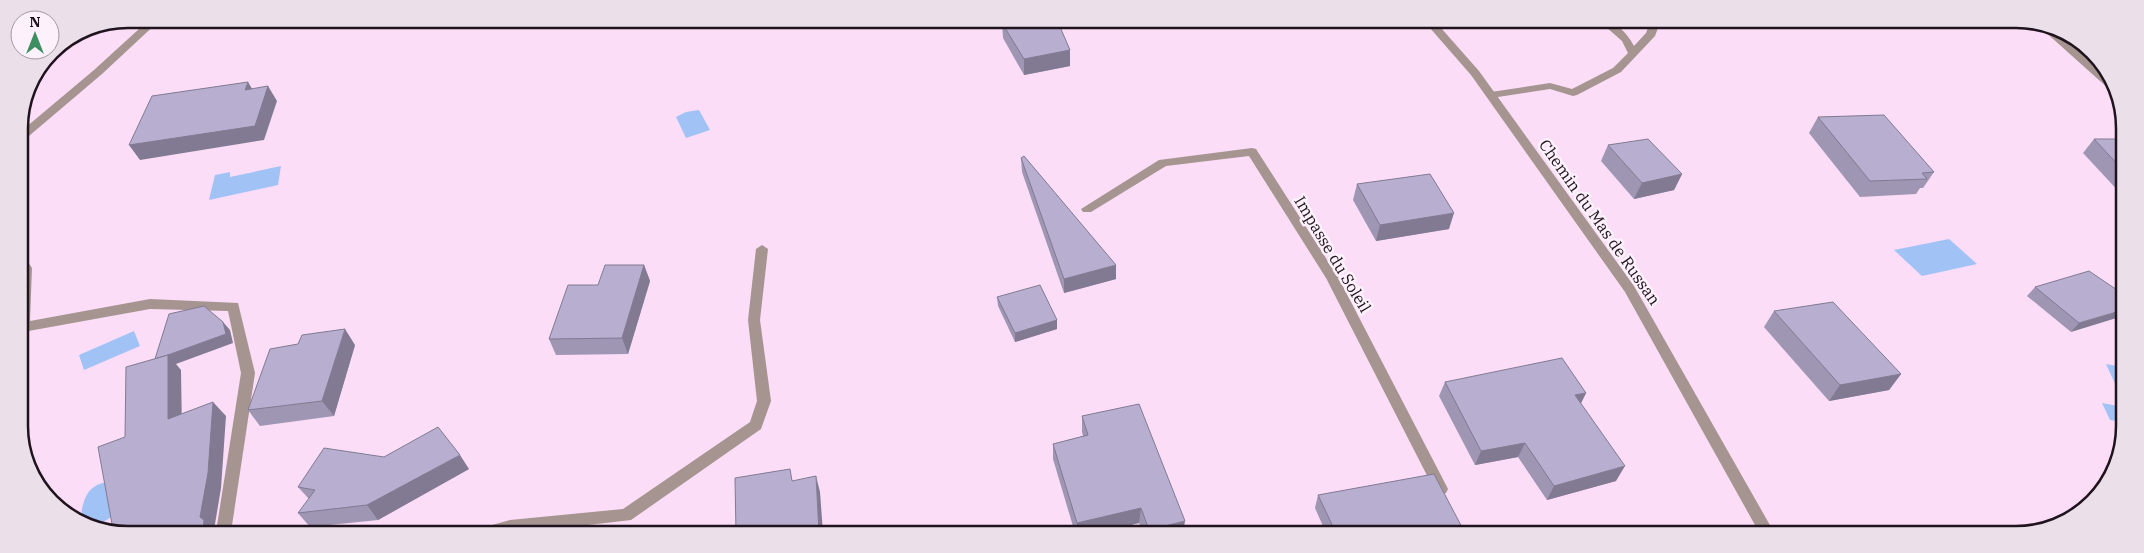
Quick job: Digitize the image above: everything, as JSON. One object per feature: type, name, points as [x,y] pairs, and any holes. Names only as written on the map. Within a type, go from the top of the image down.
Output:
[{"type":"street","points":[[28,131],[146,28]]},
{"type":"street","name":"Chemin du Mas de Russan","points":[[1435,28],[1475,73],[1630,289],[1763,525]]},
{"type":"street","points":[[1613,28],[1626,39],[1633,53]]},
{"type":"street","points":[[1491,95],[1550,86],[1573,93],[1617,70],[1651,34],[1653,28]]},
{"type":"street","points":[[2054,35],[2105,81]]},
{"type":"street","name":"Impasse du Soleil","points":[[1087,208],[1163,163],[1252,152],[1332,277],[1446,498]]},
{"type":"street","points":[[522,526],[626,515],[756,425],[764,401],[754,320],[762,248]]},
{"type":"street","points":[[28,326],[150,304],[233,306],[248,373],[225,526]]},
{"type":"water","points":[[699,110],[710,130],[686,138],[676,117],[686,112]]},
{"type":"water","points":[[281,166],[278,185],[209,200],[215,175],[230,172],[230,177]]},
{"type":"water","points":[[1949,239],[1977,264],[1922,276],[1894,250]]},
{"type":"water","points":[[134,331],[140,346],[84,370],[79,355]]},
{"type":"water","points":[[2106,364],[2116,366],[2116,386]]},
{"type":"water","points":[[2102,403],[2116,406],[2116,421],[2110,420]]},
{"type":"water","points":[[127,477],[117,514],[102,522],[82,514],[82,509],[89,491],[105,482]]},
{"type":"building","points":[[1005,28],[1060,28],[1070,50],[1024,59]]},
{"type":"building","points":[[248,82],[245,90],[268,86],[255,126],[129,145],[152,96]]},
{"type":"building","points":[[1884,115],[1934,172],[1922,173],[1927,179],[1870,181],[1818,117]]},
{"type":"building","points":[[1648,139],[1682,174],[1642,183],[1608,145]]},
{"type":"building","points":[[2094,139],[2116,139],[2116,163]]},
{"type":"building","points":[[1024,156],[1116,265],[1064,279],[1021,158]]},
{"type":"building","points":[[1430,174],[1454,213],[1380,225],[1357,184]]},
{"type":"building","points":[[605,265],[644,265],[622,338],[549,339],[568,285],[598,285]]},
{"type":"building","points":[[2089,271],[2116,289],[2116,312],[2079,323],[2035,287]]},
{"type":"building","points":[[1040,285],[1057,320],[1015,333],[997,297]]},
{"type":"building","points":[[1833,302],[1901,374],[1840,385],[1774,311]]},
{"type":"building","points":[[204,306],[223,322],[226,334],[155,359],[169,314]]},
{"type":"building","points":[[345,329],[322,401],[248,410],[270,349],[298,344],[302,335]]},
{"type":"building","points":[[168,355],[168,419],[213,402],[208,473],[200,517],[204,520],[204,526],[111,524],[98,447],[125,437],[126,367]]},
{"type":"building","points":[[1562,358],[1586,393],[1575,395],[1625,466],[1554,486],[1525,443],[1481,451],[1445,382]]},
{"type":"building","points":[[1139,404],[1185,521],[1167,525],[1147,525],[1141,508],[1077,523],[1053,444],[1088,435],[1082,416]]},
{"type":"building","points":[[438,427],[460,455],[367,505],[298,513],[315,490],[298,487],[324,448],[384,457]]},
{"type":"building","points":[[790,469],[792,481],[816,476],[819,526],[736,526],[735,478]]},
{"type":"building","points":[[1434,474],[1461,525],[1332,525],[1318,495]]}]
